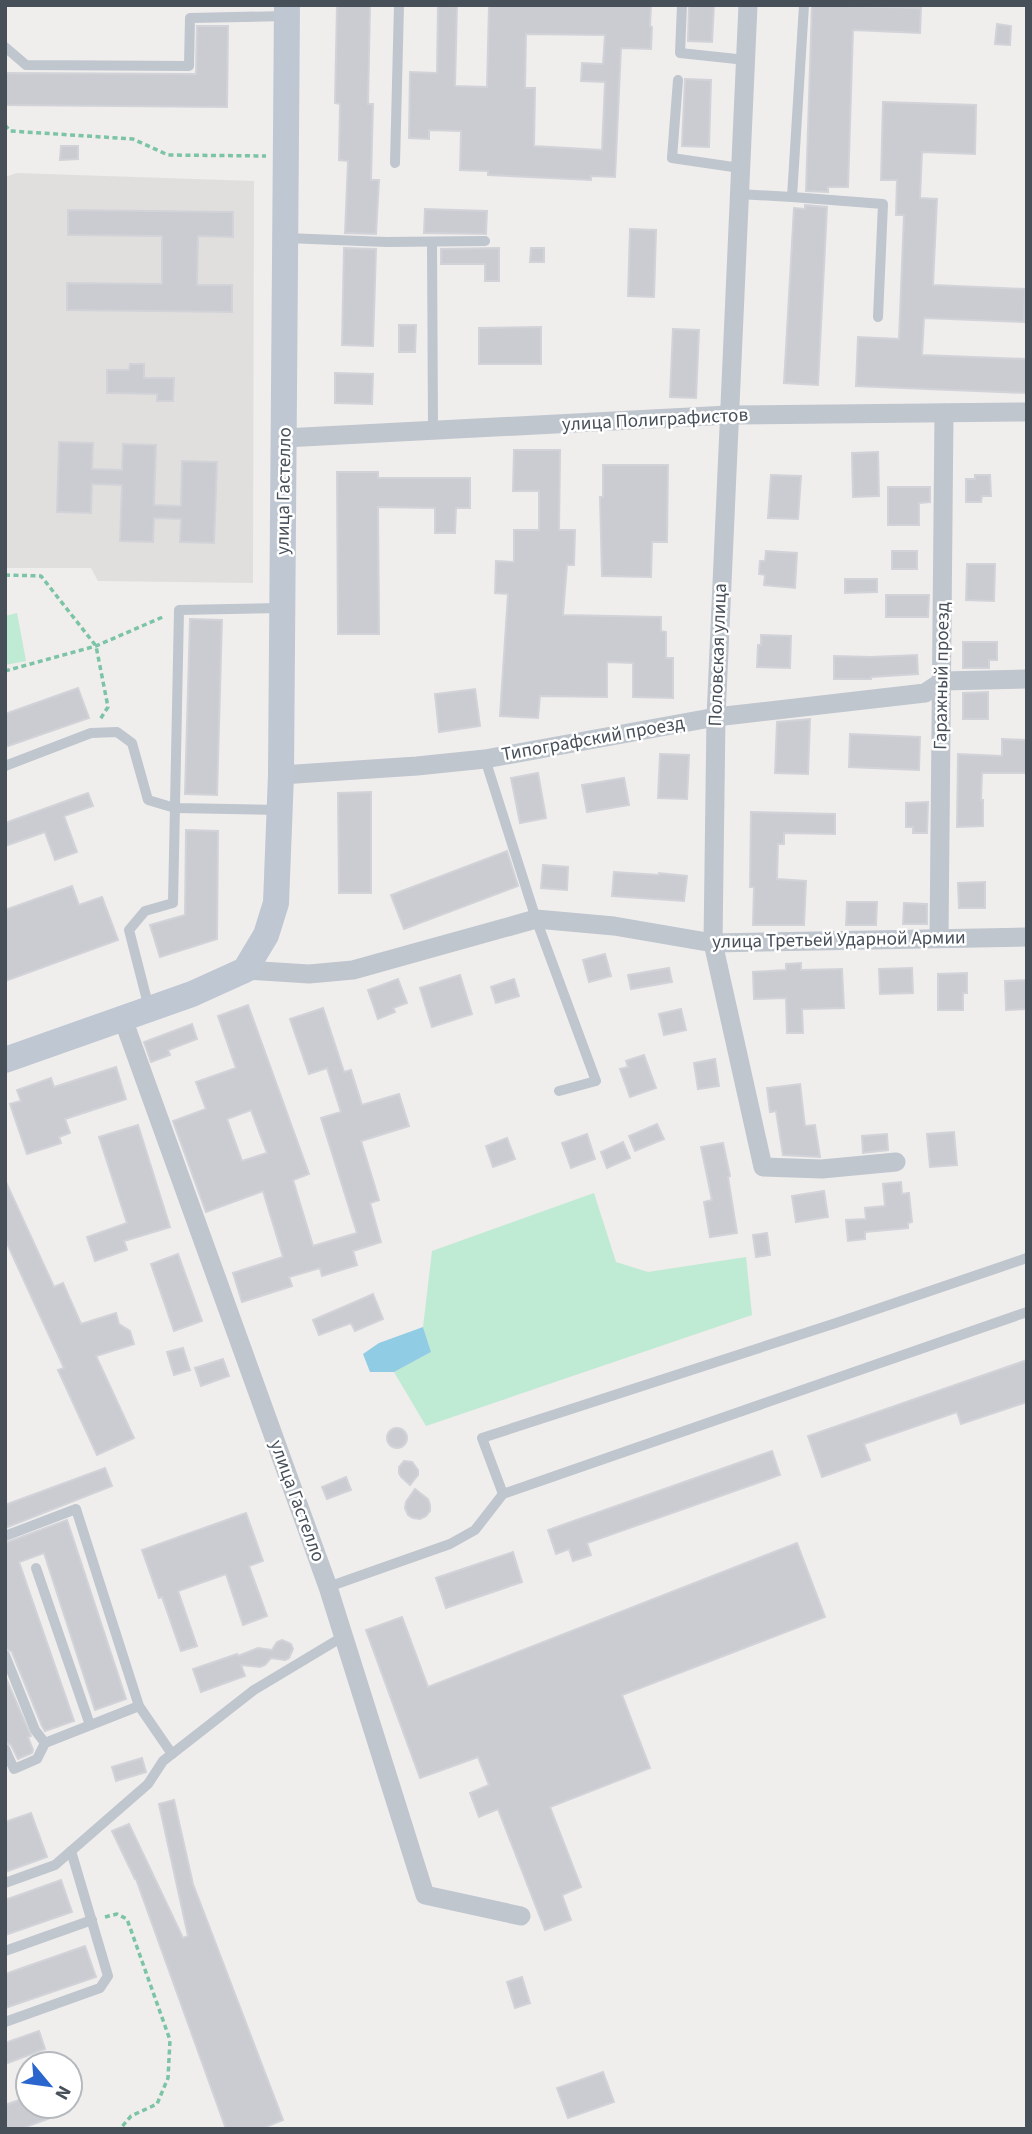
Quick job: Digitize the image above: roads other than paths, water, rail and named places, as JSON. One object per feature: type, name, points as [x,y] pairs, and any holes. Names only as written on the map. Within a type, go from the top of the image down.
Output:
[{"type":"main road","name":"улица Гастелло","points":[[245,970],[266,935],[276,903],[281,775],[287,11]]},
{"type":"main road","name":"улица Третьей Ударной Армии","points":[[5,1060],[150,1009],[245,970]]},
{"type":"street","name":"Половская улица","points":[[748,5],[716,717],[713,943],[764,1167],[822,1169],[896,1162]]},
{"type":"street","name":"улица Полиграфистов","points":[[284,438],[728,415],[1027,412]]},
{"type":"street","name":"Гаражный проезд","points":[[939,938],[944,413]]},
{"type":"street","name":"Типографский проезд","points":[[281,775],[485,759],[716,717],[925,694],[943,681],[1027,679]]},
{"type":"street","name":"улица Третьей Ударной Армии","points":[[245,970],[309,974],[352,970],[536,919],[614,926],[713,943],[1027,937]]},
{"type":"street","name":"улица Гастелло","points":[[123,1018],[328,1587],[425,1895],[521,1916]]},
{"type":"lane","points":[[395,163],[399,5]]},
{"type":"lane","points":[[682,5],[680,53],[746,60]]},
{"type":"lane","points":[[792,197],[804,5]]},
{"type":"lane","points":[[5,47],[26,65],[189,66],[190,18],[287,11]]},
{"type":"lane","points":[[678,80],[672,158],[740,168]]},
{"type":"lane","points":[[739,194],[883,204],[878,317]]},
{"type":"lane","points":[[285,238],[485,241]]},
{"type":"lane","points":[[432,242],[433,430]]},
{"type":"lane","points":[[150,1009],[129,930],[145,911],[173,903],[179,610],[282,608]]},
{"type":"lane","points":[[5,766],[91,733],[117,732],[132,743],[148,800],[174,808],[280,810]]},
{"type":"lane","points":[[485,759],[536,919],[596,1081],[559,1091]]},
{"type":"lane","points":[[503,1494],[482,1438],[1027,1258]]},
{"type":"lane","points":[[328,1587],[450,1544],[475,1530],[503,1494],[1027,1311]]},
{"type":"lane","points":[[5,1536],[76,1510],[139,1706],[172,1754]]},
{"type":"lane","points":[[36,1568],[90,1725]]},
{"type":"lane","points":[[5,1882],[55,1865],[148,1784],[163,1761],[254,1690],[344,1636]]},
{"type":"lane","points":[[5,1655],[35,1730],[45,1743]]},
{"type":"lane","points":[[5,1749],[13,1769],[37,1759],[45,1743],[139,1706]]},
{"type":"lane","points":[[5,2022],[100,1988],[108,1976],[71,1851]]},
{"type":"lane","points":[[5,1951],[92,1920]]},
{"type":"water","points":[[423,1327],[431,1352],[394,1372],[370,1372],[363,1354],[379,1343]]}]
